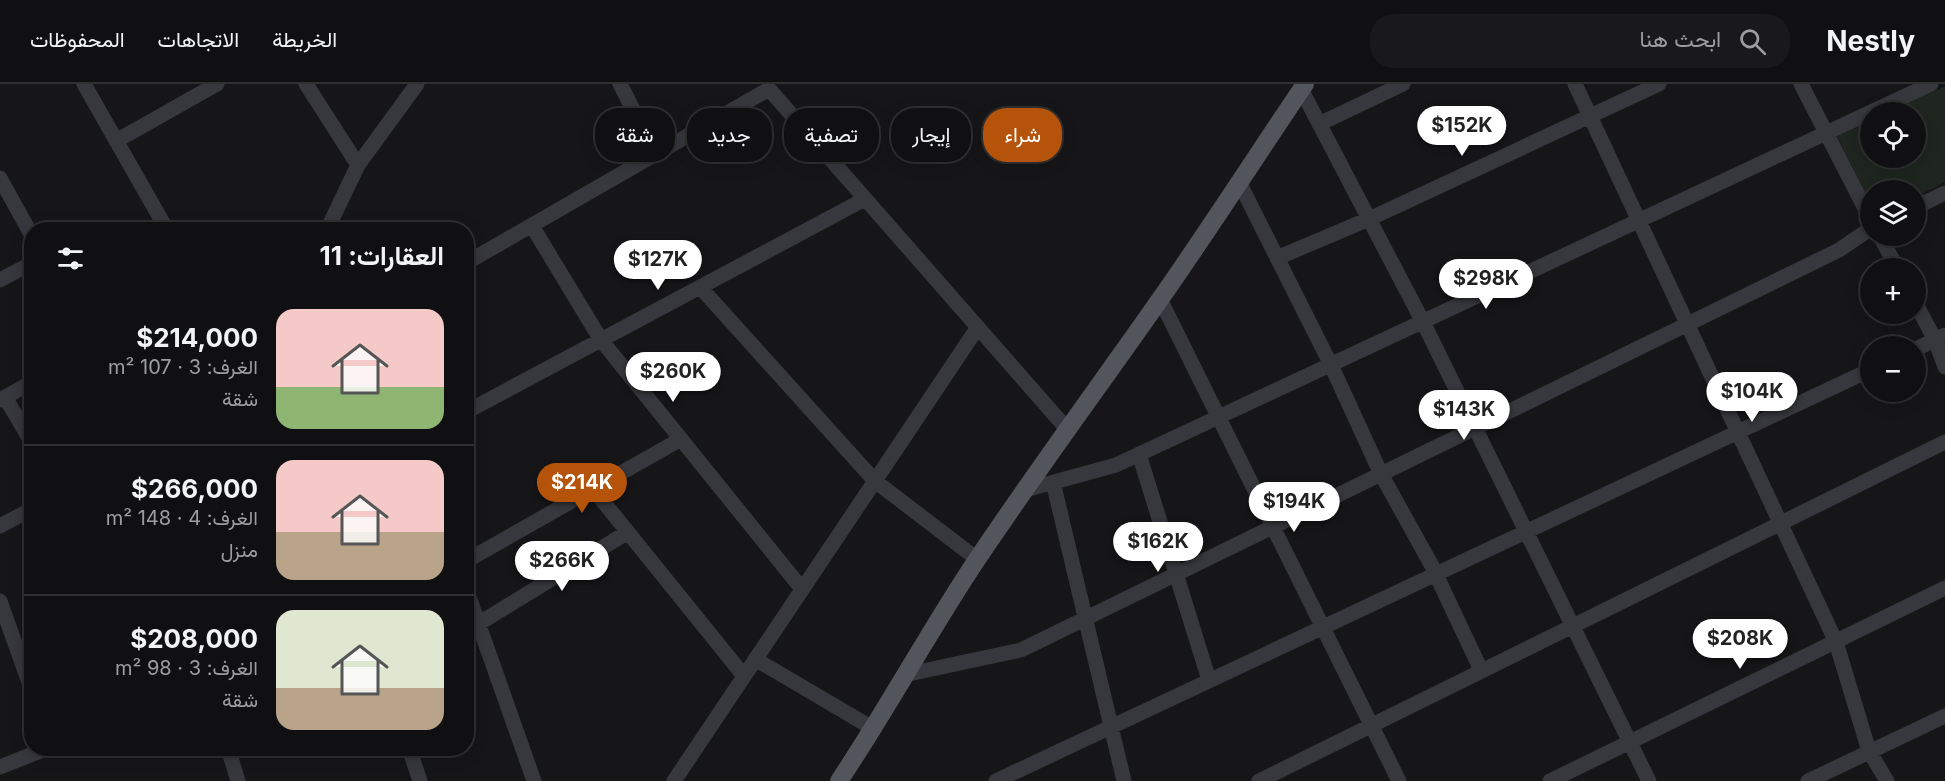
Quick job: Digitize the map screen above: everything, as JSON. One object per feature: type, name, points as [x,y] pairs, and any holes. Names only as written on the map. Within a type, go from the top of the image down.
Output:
[{"type":"main road","points":[[839,781],[874,729],[904,675],[977,559],[1160,299],[1303,87]]},
{"type":"street","points":[[84,84],[163,222]]},
{"type":"street","points":[[117,141],[215,84]]},
{"type":"street","points":[[306,84],[358,165]]},
{"type":"street","points":[[331,222],[358,165],[417,84]]},
{"type":"street","points":[[620,84],[632,108]]},
{"type":"street","points":[[745,84],[753,98]]},
{"type":"street","points":[[1320,124],[1403,84]]},
{"type":"street","points":[[1575,84],[1836,642],[1869,752],[1887,781]]},
{"type":"street","points":[[1277,258],[1369,219],[1659,84]]},
{"type":"street","points":[[1801,84],[1860,199]]},
{"type":"street","points":[[1025,490],[1116,465],[1931,84]]},
{"type":"street","points":[[675,143],[773,86],[865,198],[1067,429]]},
{"type":"street","points":[[1303,87],[1476,428],[1649,781]]},
{"type":"street","points":[[474,259],[642,162]]},
{"type":"street","points":[[0,178],[24,222]]},
{"type":"street","points":[[1239,182],[1331,365],[1381,474],[1436,574],[1481,670]]},
{"type":"street","points":[[1926,202],[1945,193]]},
{"type":"street","points":[[474,408],[865,198]]},
{"type":"street","points":[[532,226],[601,340],[802,590]]},
{"type":"street","points":[[904,675],[1021,650],[1839,250],[1860,236]]},
{"type":"street","points":[[0,280],[24,267]]},
{"type":"street","points":[[700,286],[875,481],[977,559]]},
{"type":"street","points":[[1160,299],[1399,781]]},
{"type":"street","points":[[1926,318],[1940,337],[1945,367]]},
{"type":"street","points":[[674,781],[978,327]]},
{"type":"street","points":[[1926,344],[1940,337]]},
{"type":"street","points":[[1003,779],[1111,726],[1860,375]]},
{"type":"street","points":[[24,386],[3,398],[24,431]]},
{"type":"street","points":[[474,556],[681,439]]},
{"type":"street","points":[[1259,781],[1945,442]]},
{"type":"street","points":[[1139,454],[1209,680]]},
{"type":"street","points":[[1053,483],[1124,781]]},
{"type":"street","points":[[593,489],[744,676]]},
{"type":"street","points":[[0,526],[24,513]]},
{"type":"street","points":[[478,624],[628,531]]},
{"type":"street","points":[[1550,781],[1945,588]]},
{"type":"street","points":[[0,601],[24,668]]},
{"type":"street","points":[[474,612],[534,781]]},
{"type":"street","points":[[755,660],[874,729]]},
{"type":"street","points":[[1808,781],[1945,716]]},
{"type":"street","points":[[0,767],[28,756]]},
{"type":"street","points":[[230,756],[238,781]]},
{"type":"street","points":[[412,756],[420,781]]},
{"type":"shaded area","points":[[1945,86],[1945,182],[1926,192],[1926,180],[1860,180],[1860,182],[1837,136],[1860,126],[1860,168],[1926,168],[1926,102],[1910,102]]}]
